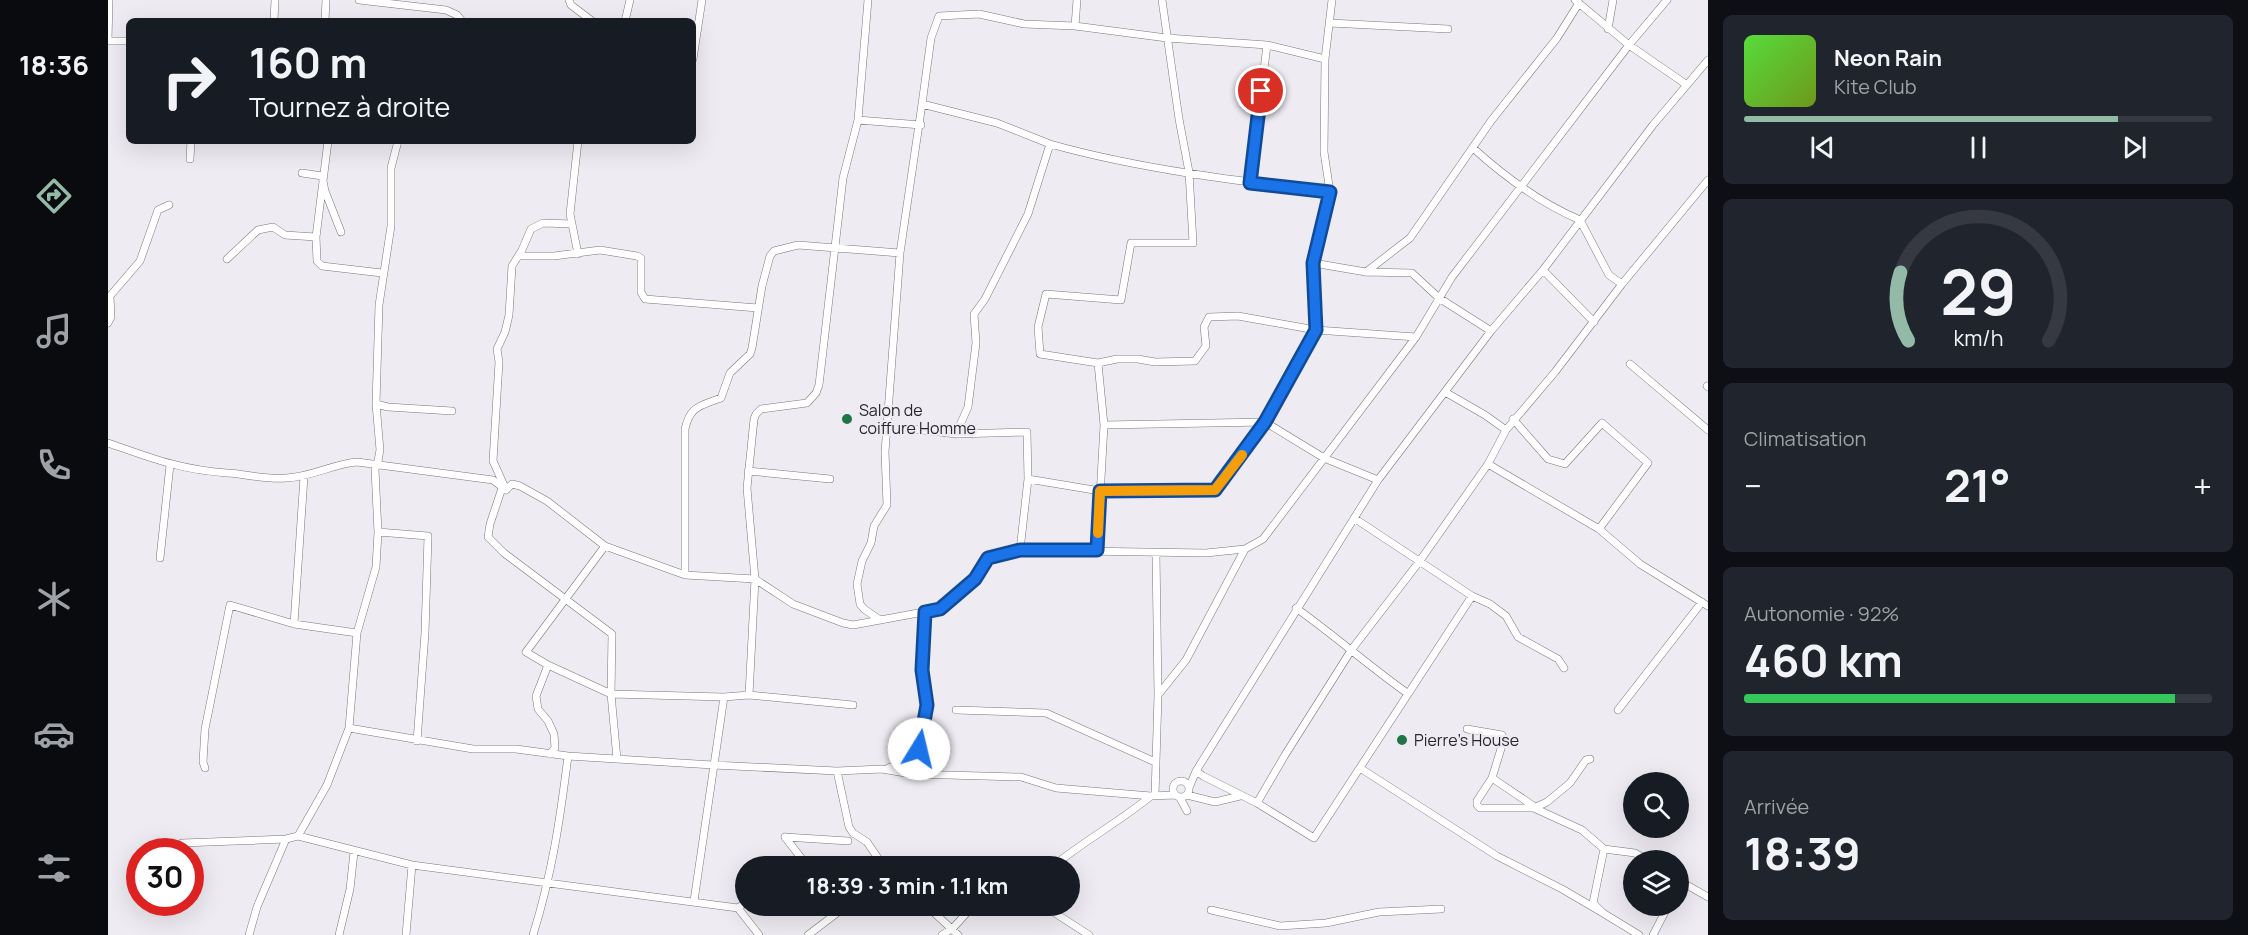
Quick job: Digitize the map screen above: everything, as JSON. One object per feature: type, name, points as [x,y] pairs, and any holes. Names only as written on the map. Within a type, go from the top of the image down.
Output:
[{"type":"street","points":[[110,0],[108,41],[126,41]]},
{"type":"street","points":[[274,18],[275,0]]},
{"type":"street","points":[[326,0],[326,18]]},
{"type":"street","points":[[359,0],[437,8],[458,15],[460,18]]},
{"type":"street","points":[[569,0],[571,5],[588,18]]},
{"type":"street","points":[[626,18],[630,0]]},
{"type":"street","points":[[696,39],[702,0]]},
{"type":"street","points":[[749,695],[755,579],[747,488],[754,419],[757,411],[761,409],[807,403],[816,393],[819,385],[843,178],[858,120],[868,0]]},
{"type":"street","points":[[1075,26],[1077,0]]},
{"type":"street","points":[[1162,0],[1189,172],[1193,243],[1131,243],[1121,300],[1046,294],[1038,327],[1040,354],[1098,363],[1117,359],[1155,362],[1195,361],[1206,346],[1204,327],[1209,317],[1238,316],[1316,330],[1416,337]]},
{"type":"street","points":[[1028,479],[1100,491],[1215,490],[1265,422],[1316,330],[1313,263],[1330,192],[1324,152],[1325,59],[1332,0]]},
{"type":"street","points":[[1608,29],[1613,0]]},
{"type":"street","points":[[506,490],[512,484],[520,486],[547,501],[605,546],[685,575],[755,579],[792,604],[853,625],[940,609],[975,579],[988,558],[1020,550],[1206,553],[1245,549],[1263,539],[1416,337],[1452,277],[1629,45],[1667,0]]},
{"type":"street","points":[[1366,272],[1410,238],[1497,113],[1557,38],[1577,1],[1608,29],[1686,85]]},
{"type":"street","points":[[880,620],[860,604],[857,584],[862,561],[871,543],[874,526],[887,505],[885,452],[900,253],[921,124],[931,38],[939,16],[979,14],[1024,24],[1075,26],[1167,38],[1267,45],[1325,59]]},
{"type":"street","points":[[1330,23],[1448,29]]},
{"type":"street","points":[[1250,183],[1267,45]]},
{"type":"street","points":[[1181,793],[1378,480],[1491,331],[1543,270],[1686,85],[1708,60]]},
{"type":"street","points":[[922,104],[997,123],[1050,144],[1081,153],[1250,183],[1330,192]]},
{"type":"street","points":[[858,120],[921,124]]},
{"type":"street","points":[[190,159],[191,144]]},
{"type":"street","points":[[327,144],[316,237],[317,261],[322,266],[382,273]]},
{"type":"street","points":[[298,836],[327,785],[349,728],[357,633],[375,567],[378,532],[375,469],[380,450],[376,404],[378,311],[391,226],[391,168],[397,144]]},
{"type":"street","points":[[578,144],[570,214],[578,254]]},
{"type":"street","points":[[956,434],[968,407],[976,343],[974,314],[985,299],[1028,214],[1050,144]]},
{"type":"street","points":[[1473,148],[1521,188],[1563,213],[1580,220],[1609,275],[1622,284]]},
{"type":"street","points":[[302,173],[322,176]]},
{"type":"street","points":[[322,176],[325,191],[341,232]]},
{"type":"street","points":[[1257,803],[1284,754],[1352,649],[1488,465],[1506,430],[1708,180]]},
{"type":"street","points":[[108,323],[111,316],[110,296],[140,261],[158,210],[169,205]]},
{"type":"street","points":[[506,490],[493,461],[499,362],[497,349],[505,332],[509,315],[512,266],[531,229],[543,224],[572,224]]},
{"type":"street","points":[[227,259],[258,230],[273,227],[285,235],[316,237]]},
{"type":"street","points":[[685,575],[685,429],[687,420],[698,406],[721,398],[730,373],[750,354],[770,256],[774,251],[798,245],[900,253]]},
{"type":"street","points":[[519,256],[578,254],[600,250],[641,258],[641,292],[645,299],[758,308]]},
{"type":"street","points":[[1313,263],[1366,272],[1412,273],[1439,297],[1491,331]]},
{"type":"street","points":[[1543,270],[1594,322]]},
{"type":"street","points":[[1097,550],[1104,425],[1098,363]]},
{"type":"street","points":[[1630,364],[1708,430]]},
{"type":"street","points":[[1445,392],[1506,430]]},
{"type":"street","points":[[376,404],[388,407],[452,411]]},
{"type":"street","points":[[1514,419],[1548,459],[1565,464],[1602,423],[1648,463],[1599,529]]},
{"type":"street","points":[[1104,425],[1265,422],[1324,458],[1378,480]]},
{"type":"street","points":[[905,428],[956,434],[1027,432],[1028,479],[1020,550]]},
{"type":"street","points":[[108,443],[171,465],[216,473],[279,478],[304,477],[357,462],[493,480],[506,490]]},
{"type":"street","points":[[159,558],[171,465]]},
{"type":"street","points":[[1488,465],[1599,529],[1640,564],[1705,604],[1618,710]]},
{"type":"street","points":[[748,471],[830,479]]},
{"type":"street","points":[[294,624],[304,477]]},
{"type":"street","points":[[506,490],[502,488],[488,537],[504,553],[612,634],[610,694],[617,759]]},
{"type":"street","points":[[1354,518],[1472,596],[1490,604],[1506,616],[1518,637],[1558,659],[1564,668]]},
{"type":"street","points":[[378,532],[428,536],[425,633],[417,741]]},
{"type":"street","points":[[605,546],[526,652],[610,694],[724,697],[749,695],[853,705]]},
{"type":"street","points":[[1158,695],[1186,660],[1245,549]]},
{"type":"street","points":[[1155,796],[1158,695],[1156,552]]},
{"type":"street","points":[[1196,771],[1257,803],[1314,838],[1472,596]]},
{"type":"street","points":[[205,768],[203,762],[205,729],[230,605],[294,624],[357,633]]},
{"type":"street","points":[[1296,608],[1407,693]]},
{"type":"street","points":[[882,769],[913,760],[919,749],[927,705],[922,670],[925,612]]},
{"type":"street","points":[[548,665],[536,696],[538,710],[548,721],[554,734],[555,748],[550,754]]},
{"type":"street","points":[[694,901],[724,697]]},
{"type":"street","points":[[956,710],[1046,713],[1155,762]]},
{"type":"street","points":[[349,728],[473,749],[516,749],[568,756],[713,765],[837,771],[882,769],[911,774],[1021,777],[1056,788],[1155,796],[1181,793],[1215,802],[1240,796]]},
{"type":"street","points":[[1467,729],[1502,735],[1504,739],[1492,778],[1477,801],[1480,808],[1535,808],[1547,802],[1570,783],[1586,760],[1590,759]]},
{"type":"street","points":[[534,935],[549,884],[568,756]]},
{"type":"street","points":[[1360,768],[1497,856],[1639,935]]},
{"type":"street","points":[[837,771],[849,827],[853,833],[867,842],[877,856]]},
{"type":"street","points":[[1187,811],[1175,783],[1196,771]]},
{"type":"street","points":[[1492,778],[1535,808],[1582,830],[1604,849],[1623,851]]},
{"type":"street","points":[[1181,793],[1182,781]]},
{"type":"street","points":[[1066,856],[1155,796]]},
{"type":"street","points":[[204,842],[286,839],[298,836],[412,866],[735,908]]},
{"type":"street","points":[[798,856],[785,837],[848,841]]},
{"type":"street","points":[[249,935],[256,907],[286,839]]},
{"type":"street","points":[[1603,914],[1593,903],[1604,849]]},
{"type":"street","points":[[339,935],[350,889],[354,852]]},
{"type":"street","points":[[406,935],[412,866]]},
{"type":"street","points":[[1689,888],[1708,897]]},
{"type":"street","points":[[1211,910],[1280,926],[1326,923],[1379,912],[1441,909]]},
{"type":"street","points":[[744,916],[759,935]]},
{"type":"street","points":[[808,935],[833,916]]},
{"type":"street","points":[[938,916],[956,932]]},
{"type":"street","points":[[942,935],[956,932],[966,916]]},
{"type":"street","points":[[1060,916],[1089,935]]},
{"type":"street","points":[[1653,935],[1663,916]]},
{"type":"slow traffic","points":[[1098,533],[1100,491],[1215,490],[1242,455]]},
{"type":"place","name":"Salon de coiffure Homme","points":[[847,419]]},
{"type":"place","name":"Pierre's House","points":[[1402,740]]},
{"type":"route","points":[[919,749],[927,705],[922,677],[925,612],[940,609],[975,579],[988,558],[1020,550],[1097,550],[1100,491],[1215,490],[1265,422],[1316,330],[1313,263],[1330,192],[1250,183],[1261,91]]}]
